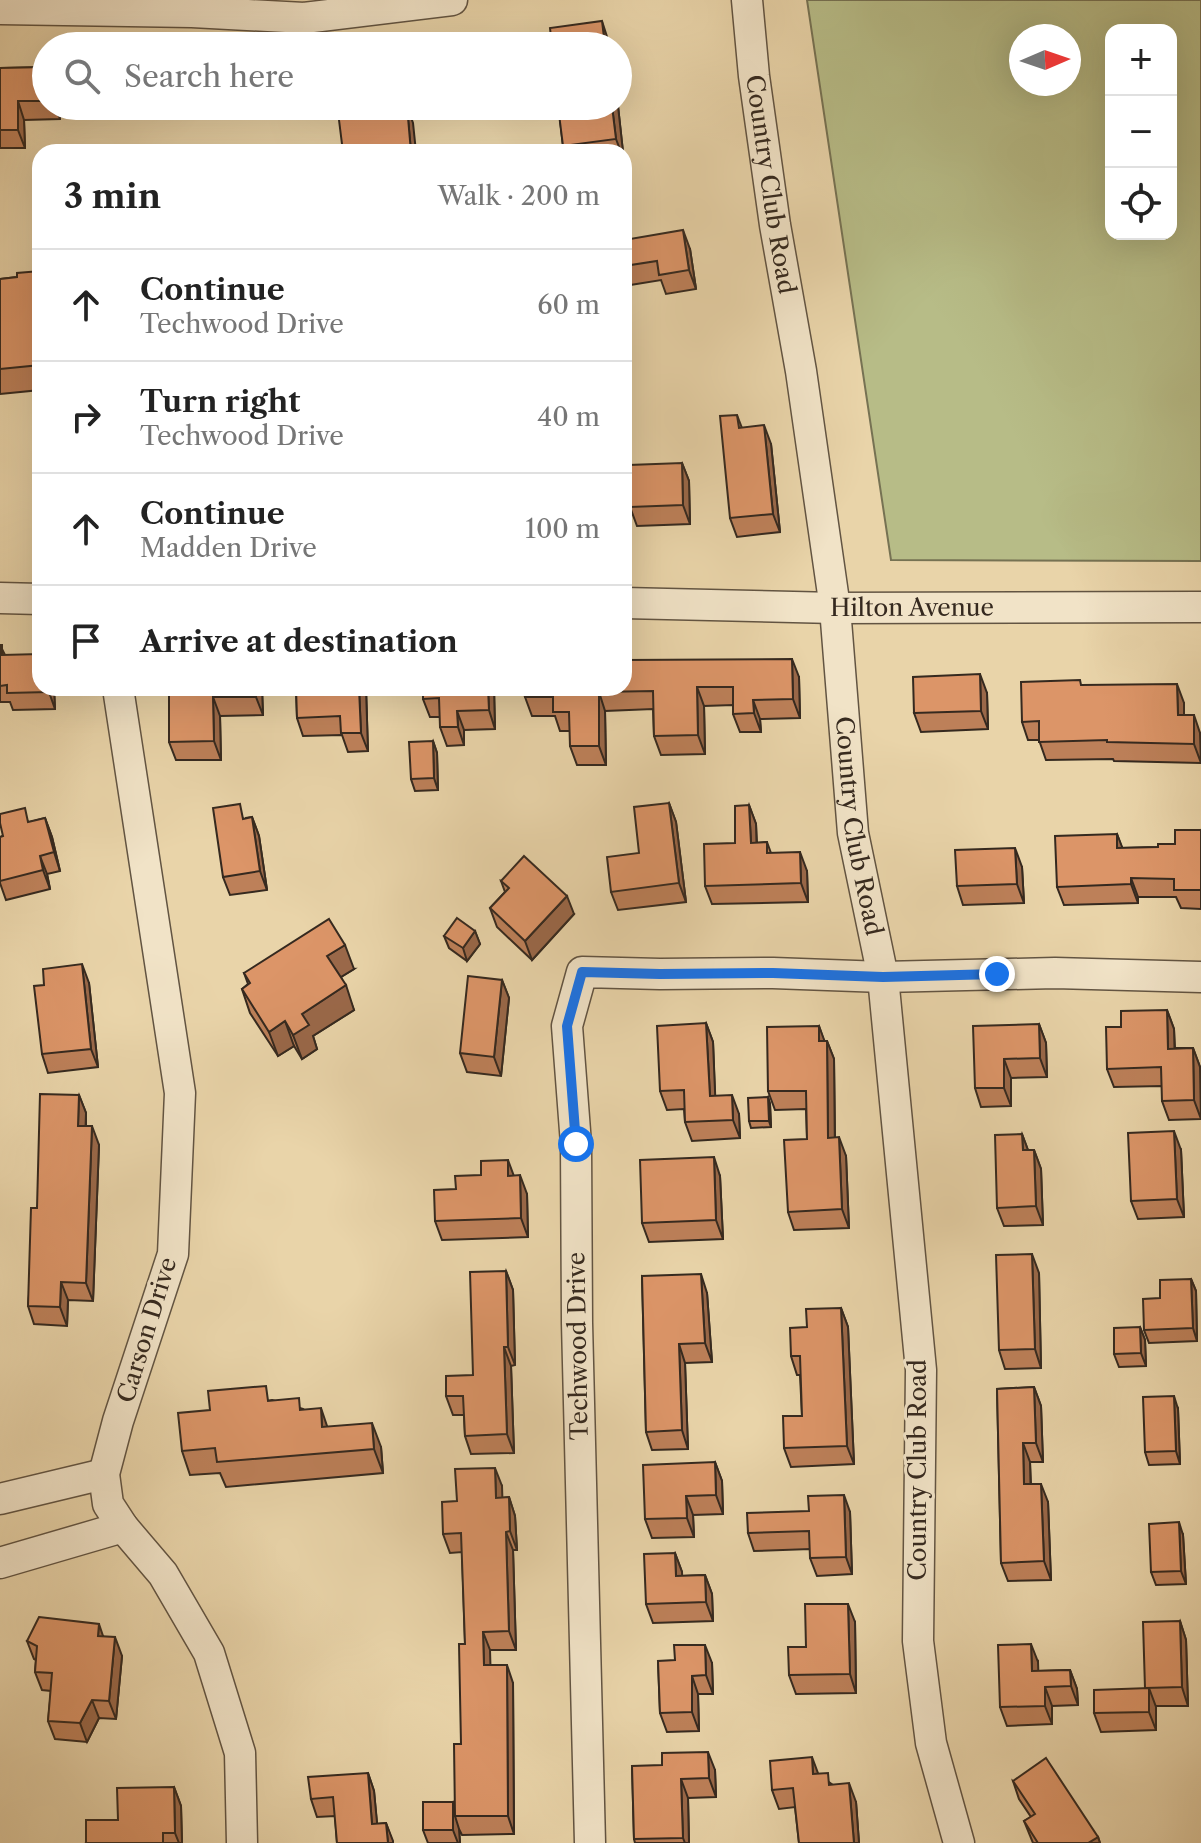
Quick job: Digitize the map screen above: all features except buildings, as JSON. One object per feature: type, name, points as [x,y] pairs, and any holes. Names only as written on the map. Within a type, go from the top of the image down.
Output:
[{"type":"street","points":[[0,9],[192,6],[304,18],[452,0]]},
{"type":"street","name":"Country Club Road","points":[[747,0],[773,210],[801,371],[835,608],[853,833],[883,977],[921,1370],[918,1641],[931,1743],[959,1843]]},
{"type":"street","points":[[0,598],[32,599]]},
{"type":"street","name":"Hilton Avenue","points":[[632,603],[835,608],[1201,607]]},
{"type":"street","name":"Carson Drive","points":[[119,696],[180,1093],[173,1254],[118,1421],[104,1474],[108,1504],[123,1527],[163,1574],[209,1653],[240,1753],[242,1843]]},
{"type":"street","name":"Techwood Drive","points":[[590,1843],[577,1323],[576,1144],[567,1026],[582,972],[883,977]]},
{"type":"street","points":[[883,977],[1055,973],[1201,977]]},
{"type":"street","points":[[0,1499],[104,1474]]},
{"type":"street","points":[[0,1563],[123,1527]]},
{"type":"green space","points":[[807,0],[1201,0],[1201,561],[891,560]]},
{"type":"route","points":[[576,1144],[567,1026],[582,972],[883,977],[997,974]]}]
